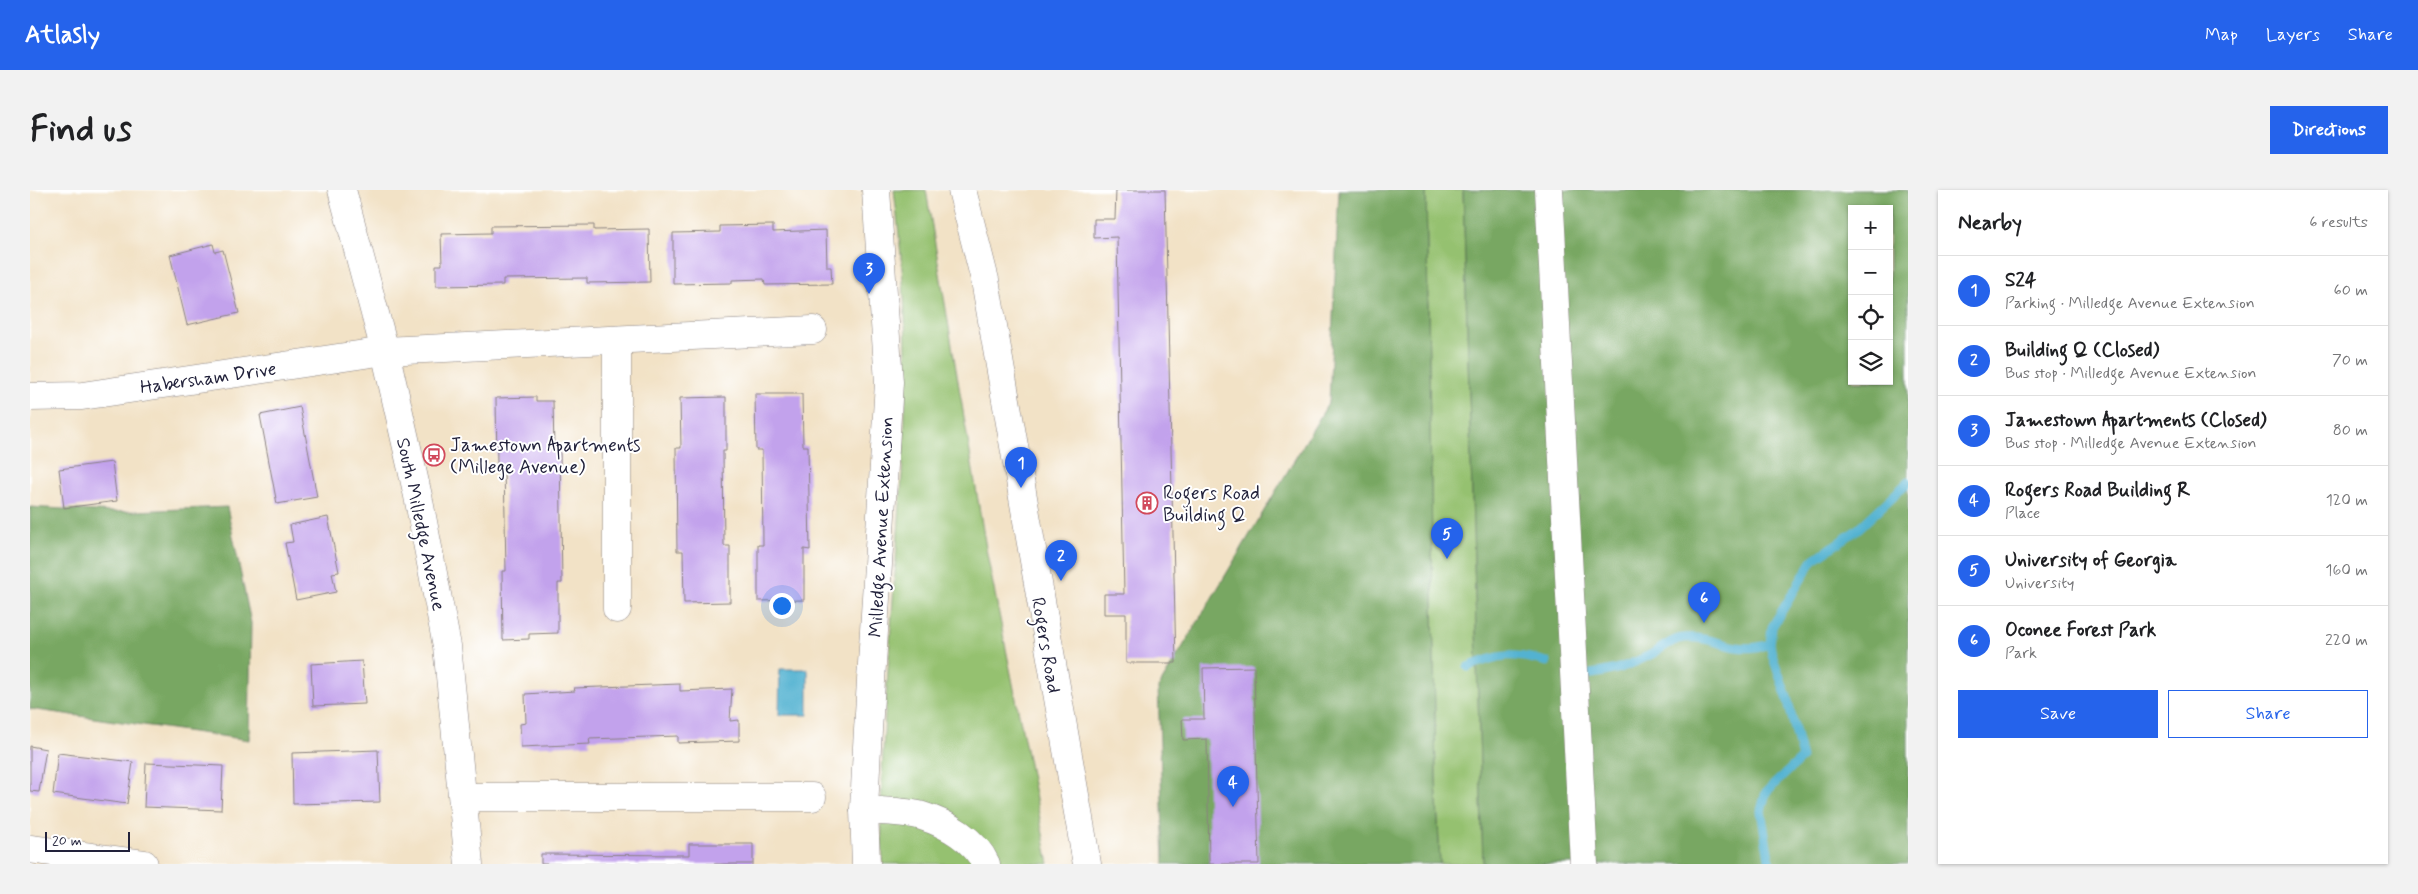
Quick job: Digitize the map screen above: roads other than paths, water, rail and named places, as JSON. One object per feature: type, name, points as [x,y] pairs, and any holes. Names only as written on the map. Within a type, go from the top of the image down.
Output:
[{"type":"street","name":"South Milledge Avenue","points":[[342,190],[385,351],[418,496],[447,646],[464,796],[469,864]]},
{"type":"street","name":"Milledge Avenue Extension","points":[[866,864],[864,810],[889,382],[876,190]]},
{"type":"street","name":"Rogers Road","points":[[962,190],[985,280],[1087,864]]},
{"type":"street","points":[[1549,190],[1584,864]]},
{"type":"street","name":"Habersham Drive","points":[[30,397],[82,396],[385,351],[813,330]]},
{"type":"street","points":[[617,340],[617,610]]},
{"type":"street","points":[[464,796],[812,797]]},
{"type":"street","points":[[864,810],[922,816],[960,833],[980,851],[986,864]]},
{"type":"street","points":[[30,849],[144,864]]},
{"type":"water","points":[[780,669],[808,669],[808,715],[779,715]]},
{"type":"waterway","points":[[1770,864],[1761,811],[1766,792],[1802,758],[1787,697],[1772,655],[1770,644],[1772,627],[1813,560],[1857,530],[1908,482]]},
{"type":"waterway","points":[[1584,675],[1610,671],[1626,666],[1650,655],[1671,642],[1684,638],[1696,638],[1746,648],[1770,644]]},
{"type":"waterway","points":[[1468,667],[1489,659],[1507,656],[1525,657],[1547,662]]},
{"type":"place","name":"Jamestown Apartments (Closed)","points":[[869,294]]},
{"type":"place","name":"Jamestown Apartments (Millege Avenue)","points":[[434,455]]},
{"type":"place","name":"S24","points":[[1021,488]]},
{"type":"place","name":"Rogers Road Building Q","points":[[1147,503]]},
{"type":"place","name":"University of Georgia","points":[[1447,559]]},
{"type":"place","name":"Building Q (Closed)","points":[[1061,581]]},
{"type":"place","name":"Oconee Forest Park","points":[[1704,623]]},
{"type":"place","name":"Rogers Road Building R","points":[[1233,807]]}]
